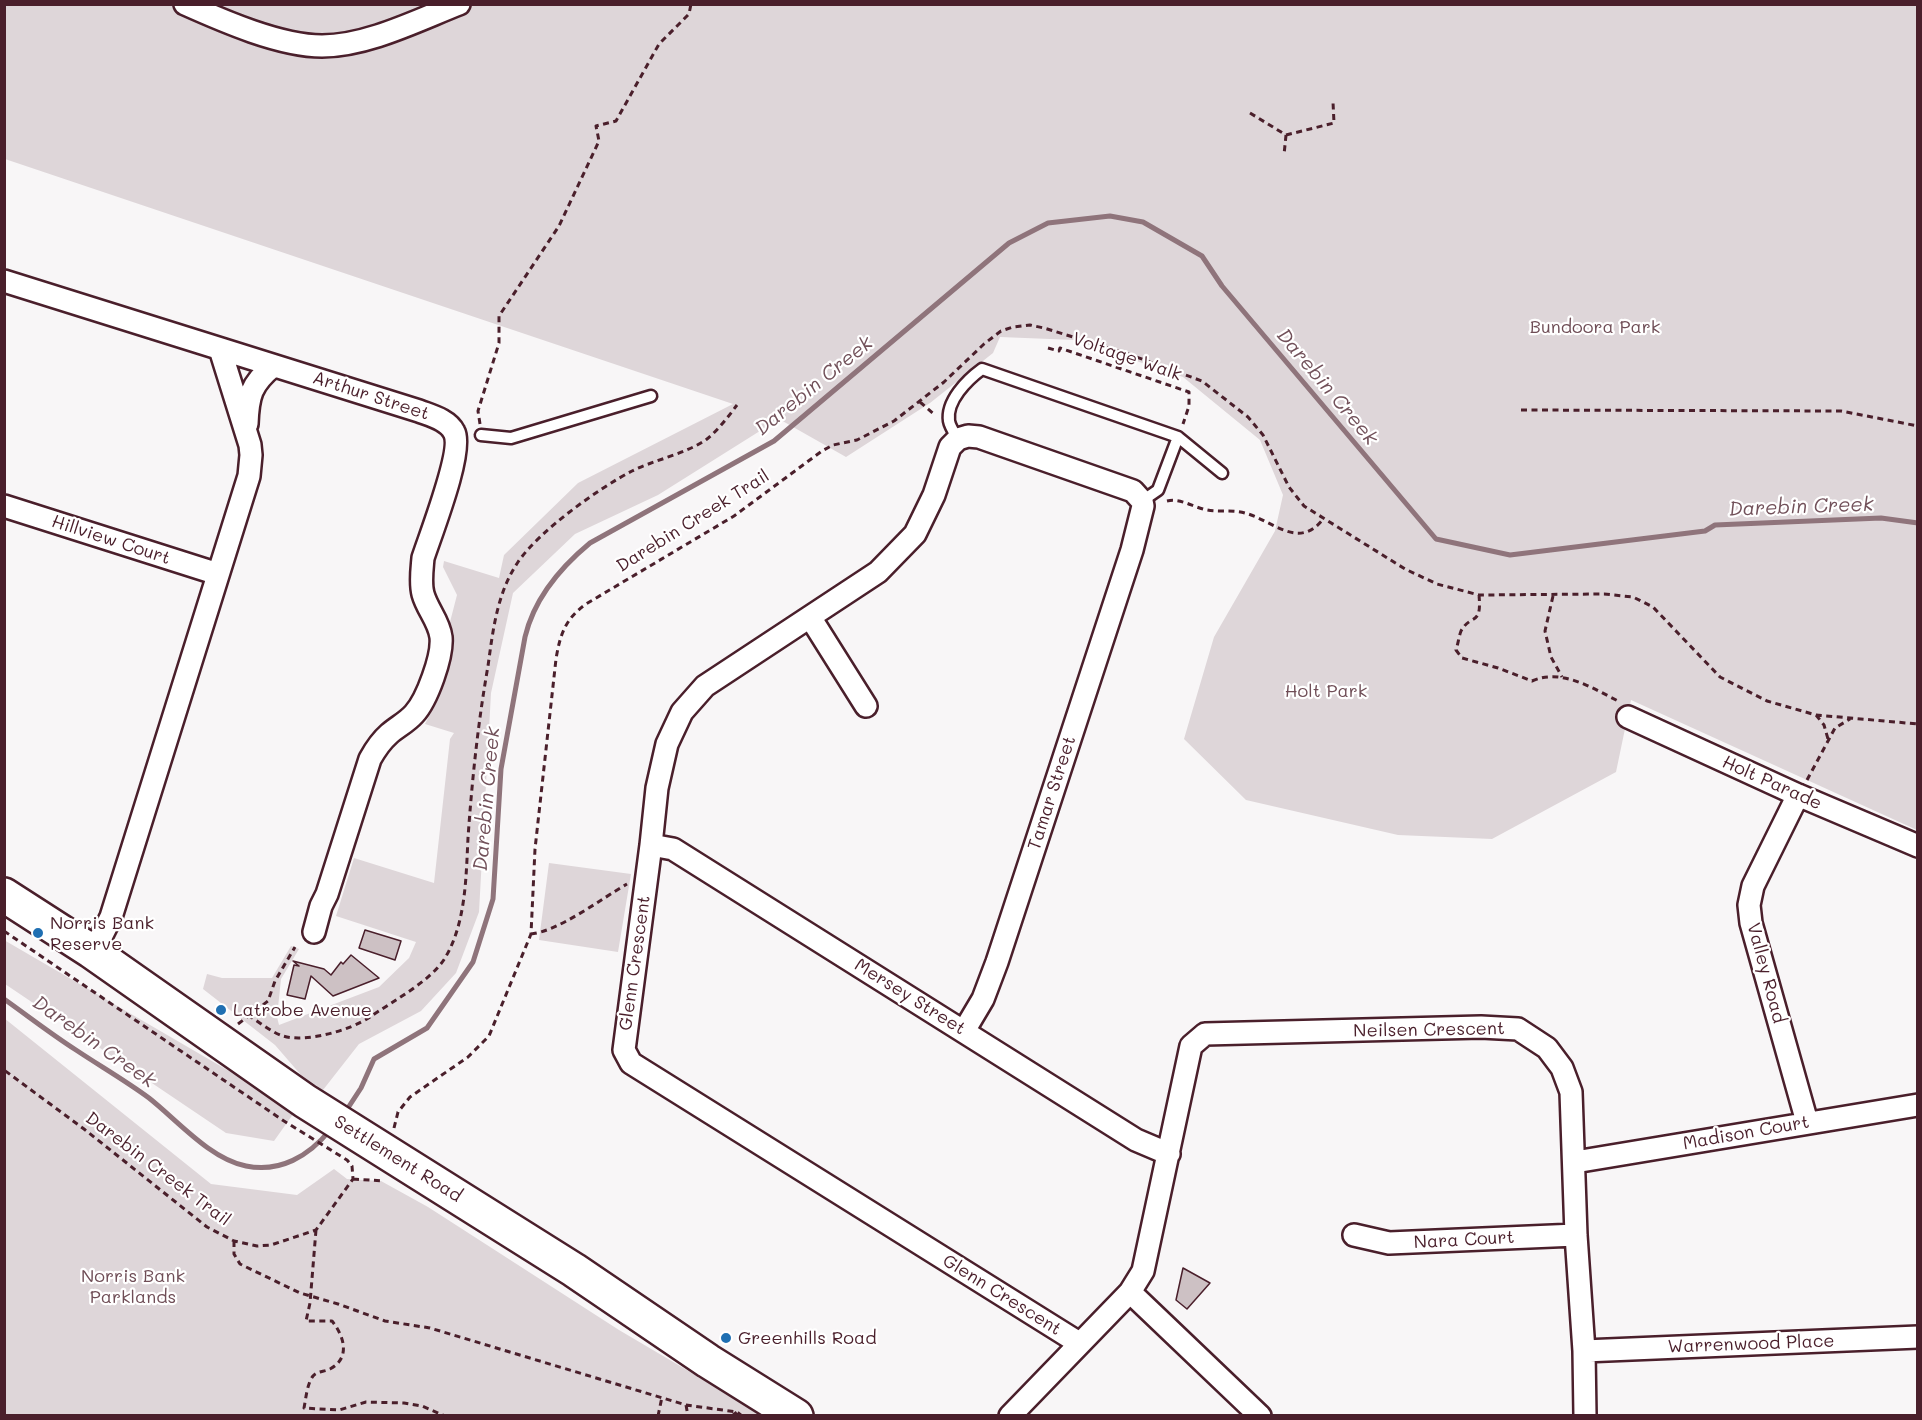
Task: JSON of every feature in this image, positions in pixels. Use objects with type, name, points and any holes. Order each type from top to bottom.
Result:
[{"type":"main road","name":"Settlement Road","points":[[4,895],[91,951],[217,1038],[294,1111],[353,1147],[574,1270],[708,1361],[795,1416]]},
{"type":"street","points":[[185,4],[256,32],[295,43],[322,46],[350,43],[388,32],[459,4]]},
{"type":"street","name":"Arthur Street","points":[[4,280],[438,418],[448,424],[455,433],[457,440],[455,458],[423,558],[421,574],[423,596],[440,630],[438,659],[419,709],[381,741],[370,759],[314,932]]},
{"type":"street","points":[[91,951],[111,917],[249,476],[251,455],[247,431],[220,349]]},
{"type":"street","points":[[247,431],[250,394],[260,377],[273,366]]},
{"type":"street","points":[[958,439],[968,436],[979,437],[1132,491],[1152,501]]},
{"type":"street","name":"Glenn Crescent","points":[[958,439],[950,447],[934,495],[915,534],[878,572],[705,686],[682,712],[667,744],[657,788],[624,1050],[631,1063],[1079,1343]]},
{"type":"street","name":"Tamar Street","points":[[964,1031],[983,999],[997,962],[1132,550],[1143,506],[1152,501]]},
{"type":"street","name":"Hillview Court","points":[[4,506],[218,574]]},
{"type":"street","points":[[810,617],[866,706]]},
{"type":"street","name":"Holt Parade","points":[[1628,711],[1798,795],[1917,846]]},
{"type":"street","name":"Valley Road","points":[[1798,795],[1753,886],[1749,905],[1751,923],[1807,1122]]},
{"type":"street","name":"Mersey Street","points":[[651,845],[673,849],[1136,1140],[1168,1154]]},
{"type":"street","name":"Neilsen Crescent","points":[[1010,1416],[1130,1292],[1143,1270],[1191,1046],[1205,1034],[1481,1027],[1518,1029],[1547,1048],[1562,1068],[1571,1092],[1576,1235],[1584,1351],[1585,1416]]},
{"type":"street","name":"Madison Court","points":[[1575,1162],[1917,1105]]},
{"type":"street","name":"Nara Court","points":[[1354,1235],[1389,1244],[1576,1235]]},
{"type":"street","points":[[1130,1292],[1260,1416]]},
{"type":"street","name":"Warrenwood Place","points":[[1584,1351],[1917,1337]]},
{"type":"lane","points":[[958,439],[949,421],[951,405],[969,378],[982,369],[1178,436],[1222,473]]},
{"type":"lane","points":[[481,435],[510,438],[651,396]]},
{"type":"lane","points":[[1152,501],[1178,436]]},
{"type":"path","points":[[481,435],[478,411],[499,343],[499,316],[559,226],[599,141],[596,126],[616,121],[659,44],[689,14],[691,4]]},
{"type":"path","points":[[1250,113],[1286,135],[1334,123],[1333,102]]},
{"type":"path","points":[[1284,155],[1286,135]]},
{"type":"path","name":"Darebin Creek Trail","points":[[394,1132],[398,1112],[410,1097],[468,1057],[489,1036],[531,934],[534,860],[556,659],[560,636],[569,618],[616,585],[734,516],[822,451],[833,445],[856,440],[894,421],[944,382],[984,344],[1013,327],[1030,325],[1044,328],[1128,354],[1202,381],[1248,417],[1263,435],[1289,487],[1304,506],[1405,569],[1437,584],[1479,595],[1604,594],[1633,597],[1653,607],[1720,676],[1767,701],[1816,715],[1850,720],[1917,724]]},
{"type":"path","name":"Voltage Walk","points":[[1048,348],[1059,351],[1060,348],[1189,392],[1189,406],[1178,436]]},
{"type":"path","points":[[920,402],[938,419]]},
{"type":"path","points":[[248,1015],[284,1036],[311,1036],[338,1032],[360,1024],[434,971],[444,959],[453,942],[459,921],[465,885],[473,775],[482,698],[496,616],[501,595],[509,577],[520,559],[567,514],[630,472],[706,440],[737,405]]},
{"type":"path","points":[[1521,410],[1841,411],[1917,426]]},
{"type":"path","points":[[1152,501],[1180,501],[1205,510],[1245,513],[1289,532],[1300,534],[1317,527],[1324,518]]},
{"type":"path","points":[[1479,595],[1480,609],[1477,618],[1462,630],[1456,650],[1462,658],[1532,681],[1544,676],[1562,677],[1585,684],[1628,711]]},
{"type":"path","points":[[1554,595],[1545,631],[1551,657],[1562,677]]},
{"type":"path","points":[[1816,715],[1824,725],[1828,739]]},
{"type":"path","points":[[1798,795],[1835,728],[1850,720]]},
{"type":"path","points":[[531,934],[556,927],[629,882],[646,879]]},
{"type":"path","points":[[4,931],[353,1147],[353,1179],[316,1230],[310,1303],[306,1321],[332,1321],[343,1338],[343,1356],[338,1363],[315,1373],[310,1379],[304,1408],[339,1410],[366,1402],[404,1403],[422,1406],[444,1415]]},
{"type":"path","points":[[217,1038],[268,1001],[275,981],[295,947]]},
{"type":"path","name":"Darebin Creek Trail","points":[[4,1070],[84,1129],[207,1227],[234,1241],[257,1246],[271,1245],[316,1230]]},
{"type":"path","points":[[234,1241],[234,1254],[240,1264],[263,1277],[309,1296],[385,1321],[430,1328],[686,1406],[737,1412],[742,1416]]},
{"type":"path","points":[[658,1416],[662,1397]]},
{"type":"path","points":[[686,1406],[688,1416]]},
{"type":"path","points":[[732,1416],[737,1412]]},
{"type":"green space","name":"Bundoora Park","points":[[5,5],[1917,5],[1917,830],[1631,700],[1616,772],[1492,839],[1398,835],[1246,800],[1184,739],[1214,637],[1275,531],[1283,495],[1260,440],[1183,377],[1075,340],[1000,337],[993,353],[930,403],[846,457],[779,419],[658,495],[575,534],[513,593],[491,693],[479,912],[456,973],[421,1011],[359,1044],[323,1090],[301,1075],[275,1045],[203,989],[207,974],[222,978],[272,978],[291,946],[299,949],[281,979],[277,1017],[279,1025],[379,987],[409,958],[416,942],[336,916],[354,858],[434,883],[450,739],[454,733],[425,724],[438,699],[454,648],[454,634],[450,622],[457,595],[443,567],[444,561],[499,578],[504,555],[578,483],[733,404],[5,159]]},
{"type":"green space","points":[[549,863],[631,874],[618,952],[539,940]]},
{"type":"green space","points":[[4,940],[296,1110],[274,1141],[226,1133],[5,984]]},
{"type":"green space","name":"Norris Bank Parklands","points":[[4,1018],[211,1184],[297,1195],[334,1169],[347,1179],[381,1181],[428,1207],[619,1330],[758,1412],[756,1416],[5,1415]]},
{"type":"building","points":[[365,930],[401,941],[395,960],[359,948]]},
{"type":"building","points":[[351,955],[379,978],[333,996],[311,976],[305,999],[287,995],[294,965],[299,966],[293,961],[324,969],[331,975],[341,962],[343,964]]},
{"type":"building","points":[[1183,1268],[1210,1283],[1187,1309],[1176,1300]]},
{"type":"waterway","name":"Darebin Creek","points":[[344,1114],[361,1088],[374,1059],[427,1028],[473,962],[493,899],[501,769],[525,637],[535,610],[559,573],[590,543],[774,441],[1009,243],[1048,223],[1110,216],[1143,222],[1202,256],[1222,286],[1436,539],[1510,555],[1705,531],[1715,525],[1881,518],[1918,523]]},
{"type":"waterway","name":"Darebin Creek","points":[[4,999],[149,1098],[194,1138],[233,1162],[259,1168],[282,1165],[313,1148],[330,1130]]},
{"type":"place","name":"Norris Bank Reserve","points":[[38,933]]},
{"type":"place","name":"Latrobe Avenue","points":[[221,1010]]},
{"type":"place","name":"Greenhills Road","points":[[726,1338]]},
{"type":"park label","name":"Holt Park","points":[[1326,691]]}]
